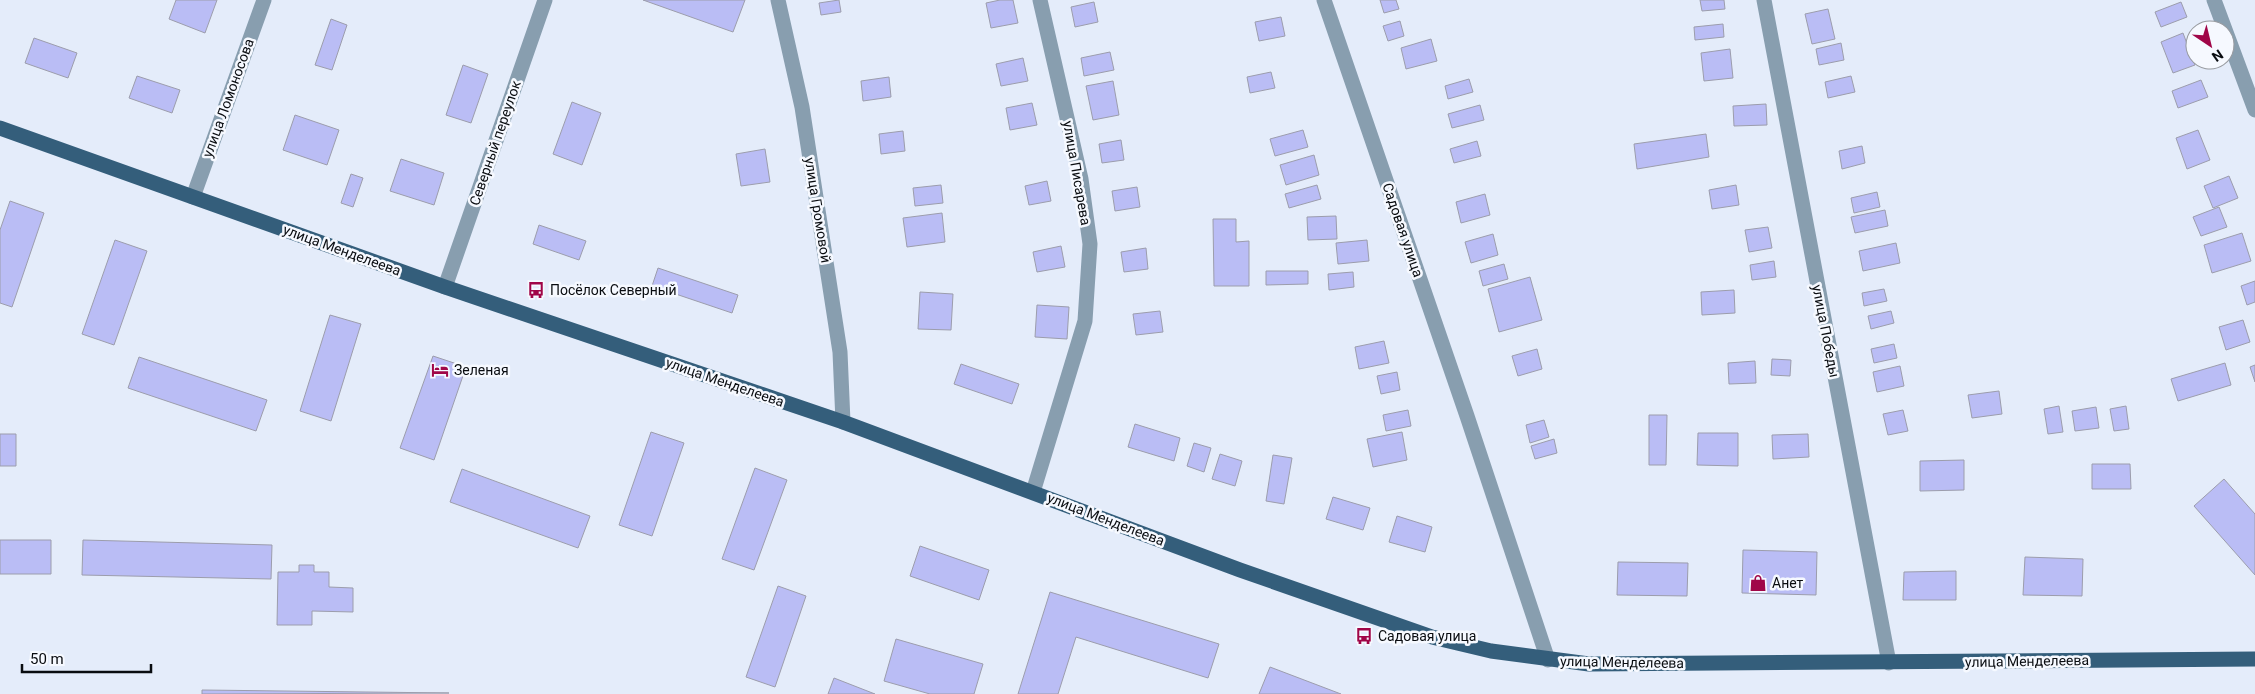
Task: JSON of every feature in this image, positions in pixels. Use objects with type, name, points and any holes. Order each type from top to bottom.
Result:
[{"type":"main road","name":"улица Менделеева","points":[[0,128],[446,287],[843,422],[1240,570],[1432,637],[1491,651],[1589,664],[2255,659]]},
{"type":"street","name":"улица Ломоносова","points":[[193,197],[264,0]]},
{"type":"street","name":"Северный переулок","points":[[446,287],[544,0]]},
{"type":"street","name":"улица Громовой","points":[[778,0],[807,137],[840,352],[843,422]]},
{"type":"street","name":"улица Писарева","points":[[1033,492],[1085,321],[1090,244],[1081,179],[1040,0]]},
{"type":"street","name":"Садовая улица","points":[[1324,0],[1468,416],[1548,660]]},
{"type":"street","name":"улица Победы","points":[[1764,0],[1889,663]]},
{"type":"street","points":[[2214,0],[2255,110]]},
{"type":"building","points":[[176,0],[217,0],[205,33],[169,19]]},
{"type":"building","points":[[643,0],[745,0],[733,32]]},
{"type":"building","points":[[839,0],[841,12],[821,15],[819,3]]},
{"type":"building","points":[[1013,0],[1018,23],[991,28],[986,3]]},
{"type":"building","points":[[1380,0],[1396,0],[1399,9],[1384,13]]},
{"type":"building","points":[[1700,0],[1724,0],[1725,9],[1702,11]]},
{"type":"building","points":[[1094,2],[1098,22],[1075,27],[1071,7]]},
{"type":"building","points":[[2181,2],[2187,17],[2161,27],[2155,12]]},
{"type":"building","points":[[1828,9],[1835,39],[1812,44],[1805,14]]},
{"type":"building","points":[[1281,17],[1285,36],[1259,41],[1255,22]]},
{"type":"building","points":[[331,19],[347,25],[332,70],[315,65]]},
{"type":"building","points":[[1400,21],[1404,36],[1388,41],[1383,26]]},
{"type":"building","points":[[1723,24],[1724,37],[1695,40],[1694,27]]},
{"type":"building","points":[[2183,33],[2185,38],[2185,69],[2173,73],[2161,42]]},
{"type":"building","points":[[34,38],[77,53],[68,78],[25,63]]},
{"type":"building","points":[[1431,39],[1437,61],[1406,69],[1401,48]]},
{"type":"building","points":[[1841,43],[1844,60],[1819,65],[1816,49]]},
{"type":"building","points":[[1730,49],[1733,78],[1704,81],[1701,53]]},
{"type":"building","points":[[1110,52],[1114,70],[1084,76],[1081,58]]},
{"type":"building","points":[[1023,58],[1028,81],[1001,86],[996,64]]},
{"type":"building","points":[[463,65],[488,74],[471,123],[446,115]]},
{"type":"building","points":[[1271,72],[1275,88],[1250,93],[1247,77]]},
{"type":"building","points":[[137,76],[180,90],[172,113],[129,98]]},
{"type":"building","points":[[1851,76],[1855,92],[1828,98],[1825,82]]},
{"type":"building","points":[[889,77],[891,97],[863,101],[861,81]]},
{"type":"building","points":[[1469,79],[1473,92],[1448,99],[1445,86]]},
{"type":"building","points":[[2201,80],[2208,97],[2178,108],[2172,91]]},
{"type":"building","points":[[1113,81],[1119,115],[1093,120],[1086,86]]},
{"type":"building","points":[[572,102],[601,113],[582,165],[553,154]]},
{"type":"building","points":[[1032,103],[1037,125],[1010,130],[1006,108]]},
{"type":"building","points":[[1766,104],[1767,125],[1734,126],[1733,106]]},
{"type":"building","points":[[1480,105],[1484,120],[1452,128],[1448,114]]},
{"type":"building","points":[[295,115],[339,130],[327,165],[283,150]]},
{"type":"building","points":[[1303,130],[1308,147],[1275,156],[1270,139]]},
{"type":"building","points":[[2198,130],[2210,160],[2187,169],[2176,138]]},
{"type":"building","points":[[903,131],[905,151],[881,154],[879,134]]},
{"type":"building","points":[[1706,134],[1709,157],[1637,169],[1634,144]]},
{"type":"building","points":[[1121,140],[1124,160],[1102,163],[1099,144]]},
{"type":"building","points":[[1477,141],[1481,156],[1454,163],[1450,149]]},
{"type":"building","points":[[1862,146],[1865,163],[1842,169],[1839,151]]},
{"type":"building","points":[[765,149],[770,182],[741,186],[736,154]]},
{"type":"building","points":[[1314,155],[1319,175],[1286,185],[1280,165]]},
{"type":"building","points":[[401,159],[444,173],[434,205],[390,191]]},
{"type":"building","points":[[351,174],[363,178],[353,207],[341,203]]},
{"type":"building","points":[[2229,176],[2238,198],[2213,208],[2204,186]]},
{"type":"building","points":[[1047,181],[1051,201],[1029,205],[1025,186]]},
{"type":"building","points":[[941,185],[943,203],[915,206],[913,188]]},
{"type":"building","points":[[1317,185],[1321,199],[1289,208],[1285,194]]},
{"type":"building","points":[[1736,185],[1739,205],[1712,209],[1709,190]]},
{"type":"building","points":[[1137,187],[1140,207],[1115,211],[1112,191]]},
{"type":"building","points":[[1877,192],[1880,207],[1854,213],[1851,198]]},
{"type":"building","points":[[1485,194],[1490,215],[1461,223],[1456,202]]},
{"type":"building","points":[[10,201],[44,213],[12,307],[0,303],[0,230]]},
{"type":"building","points":[[2219,207],[2227,227],[2201,236],[2193,217]]},
{"type":"building","points":[[1885,210],[1888,226],[1855,233],[1851,217]]},
{"type":"building","points":[[942,213],[945,242],[907,247],[903,218]]},
{"type":"building","points":[[1336,216],[1337,239],[1308,240],[1307,217]]},
{"type":"building","points":[[1213,219],[1236,219],[1236,242],[1249,241],[1249,286],[1214,286]]},
{"type":"building","points":[[539,225],[586,241],[579,260],[533,244]]},
{"type":"building","points":[[1768,227],[1772,248],[1749,252],[1745,230]]},
{"type":"building","points":[[2242,233],[2251,261],[2212,273],[2204,245]]},
{"type":"building","points":[[1493,234],[1498,255],[1471,263],[1465,242]]},
{"type":"building","points":[[115,240],[147,251],[114,345],[82,334]]},
{"type":"building","points":[[1367,240],[1369,261],[1338,264],[1336,243]]},
{"type":"building","points":[[1896,243],[1900,263],[1863,271],[1859,251]]},
{"type":"building","points":[[1061,246],[1065,267],[1037,272],[1033,252]]},
{"type":"building","points":[[1146,248],[1148,269],[1124,272],[1121,252]]},
{"type":"building","points":[[1774,261],[1776,277],[1752,280],[1750,265]]},
{"type":"building","points":[[1504,264],[1508,279],[1483,286],[1479,271]]},
{"type":"building","points":[[658,268],[738,295],[732,313],[652,286]]},
{"type":"building","points":[[1266,271],[1308,271],[1308,284],[1266,285]]},
{"type":"building","points":[[1353,272],[1354,287],[1329,290],[1328,274]]},
{"type":"building","points":[[1530,277],[1542,320],[1499,332],[1488,289]]},
{"type":"building","points":[[2255,281],[2255,302],[2247,305],[2241,286]]},
{"type":"building","points":[[1884,289],[1887,301],[1864,306],[1862,293]]},
{"type":"building","points":[[1734,290],[1735,313],[1702,315],[1701,292]]},
{"type":"building","points":[[920,292],[953,294],[951,330],[918,329]]},
{"type":"building","points":[[1037,305],[1069,307],[1067,339],[1035,337]]},
{"type":"building","points":[[1160,311],[1163,332],[1136,335],[1133,314]]},
{"type":"building","points":[[1891,311],[1894,323],[1871,329],[1868,316]]},
{"type":"building","points":[[330,315],[361,324],[331,421],[300,411]]},
{"type":"building","points":[[2243,320],[2250,342],[2226,350],[2219,327]]},
{"type":"building","points":[[1384,341],[1389,363],[1359,369],[1355,347]]},
{"type":"building","points":[[1894,344],[1897,358],[1874,363],[1871,349]]},
{"type":"building","points":[[1537,349],[1542,369],[1518,376],[1512,356]]},
{"type":"building","points":[[433,356],[466,367],[434,460],[400,448]]},
{"type":"building","points":[[139,357],[267,400],[256,431],[128,388]]},
{"type":"building","points":[[1772,359],[1791,360],[1790,376],[1771,375]]},
{"type":"building","points":[[1755,361],[1756,383],[1729,384],[1728,363]]},
{"type":"building","points":[[2225,363],[2231,385],[2178,401],[2171,379]]},
{"type":"building","points":[[961,364],[1019,384],[1012,404],[954,384]]},
{"type":"building","points":[[2255,365],[2255,382],[2250,367]]},
{"type":"building","points":[[1900,366],[1904,386],[1877,392],[1873,372]]},
{"type":"building","points":[[1397,372],[1400,390],[1381,394],[1377,376]]},
{"type":"building","points":[[1999,391],[2002,414],[1972,418],[1968,395]]},
{"type":"building","points":[[2059,406],[2063,432],[2048,434],[2044,409]]},
{"type":"building","points":[[2126,406],[2129,429],[2114,431],[2110,409]]},
{"type":"building","points":[[2096,407],[2099,428],[2075,431],[2072,411]]},
{"type":"building","points":[[1408,410],[1411,426],[1386,431],[1383,415]]},
{"type":"building","points":[[1903,410],[1908,431],[1888,435],[1883,414]]},
{"type":"building","points":[[1649,415],[1667,415],[1666,465],[1649,465]]},
{"type":"building","points":[[1544,420],[1549,437],[1530,443],[1526,425]]},
{"type":"building","points":[[1135,424],[1180,438],[1174,461],[1128,447]]},
{"type":"building","points":[[651,432],[684,443],[652,536],[619,525]]},
{"type":"building","points":[[1402,432],[1407,460],[1373,467],[1367,439]]},
{"type":"building","points":[[1698,433],[1738,433],[1738,466],[1697,465]]},
{"type":"building","points":[[0,434],[16,434],[16,466],[0,466]]},
{"type":"building","points":[[1808,434],[1809,457],[1773,459],[1772,435]]},
{"type":"building","points":[[1554,439],[1557,453],[1535,459],[1531,446]]},
{"type":"building","points":[[1194,443],[1211,448],[1204,472],[1187,466]]},
{"type":"building","points":[[1220,454],[1242,461],[1235,486],[1212,479]]},
{"type":"building","points":[[1273,455],[1292,458],[1284,504],[1266,501]]},
{"type":"building","points":[[1964,460],[1964,490],[1920,491],[1920,461]]},
{"type":"building","points":[[2092,464],[2130,464],[2131,489],[2092,489]]},
{"type":"building","points":[[755,468],[787,480],[754,570],[722,559]]},
{"type":"building","points":[[462,469],[590,516],[578,548],[450,502]]},
{"type":"building","points":[[2224,479],[2255,514],[2255,575],[2194,506]]},
{"type":"building","points":[[1333,497],[1370,508],[1363,530],[1326,519]]},
{"type":"building","points":[[1397,516],[1432,527],[1425,552],[1389,542]]},
{"type":"building","points":[[0,540],[51,540],[51,574],[0,574]]},
{"type":"building","points":[[83,540],[272,545],[271,579],[82,575]]},
{"type":"building","points":[[920,546],[989,570],[979,600],[910,576]]},
{"type":"building","points":[[1743,550],[1817,552],[1816,595],[1742,593]]},
{"type":"building","points":[[2025,557],[2083,559],[2082,596],[2023,595]]},
{"type":"building","points":[[1618,562],[1688,563],[1687,596],[1617,595]]},
{"type":"building","points":[[299,565],[314,565],[314,572],[329,572],[329,587],[353,588],[353,612],[312,611],[312,625],[277,625],[278,572],[299,572]]},
{"type":"building","points":[[1956,571],[1956,600],[1903,600],[1904,572]]},
{"type":"building","points":[[778,586],[806,596],[775,687],[746,677]]},
{"type":"building","points":[[1050,592],[1219,644],[1208,678],[1076,637],[1058,694],[1018,694]]},
{"type":"building","points":[[896,639],[983,664],[974,694],[930,694],[884,681]]},
{"type":"building","points":[[1270,667],[1341,694],[1259,694]]},
{"type":"building","points":[[834,678],[875,694],[828,694]]},
{"type":"building","points":[[202,690],[449,693],[202,694]]},
{"type":"place","name":"Посёлок Северный","points":[[536,290]]},
{"type":"place","name":"Зеленая","points":[[440,370]]},
{"type":"place","name":"Анет","points":[[1758,583]]},
{"type":"place","name":"Садовая улица","points":[[1364,636]]}]
